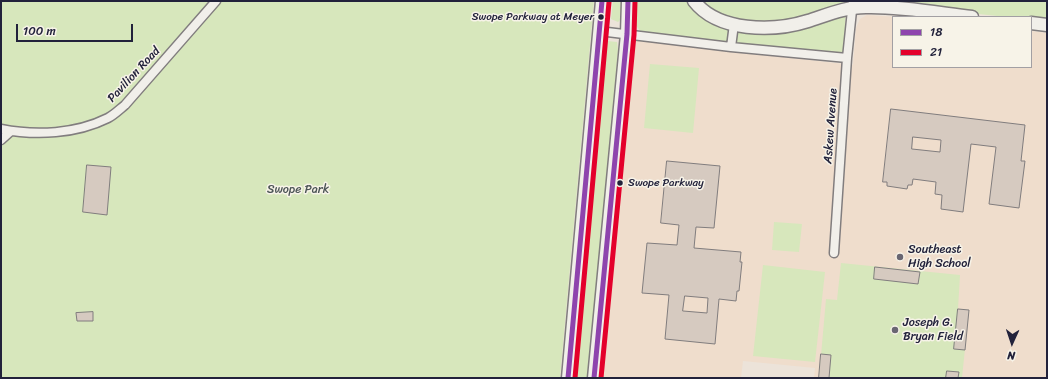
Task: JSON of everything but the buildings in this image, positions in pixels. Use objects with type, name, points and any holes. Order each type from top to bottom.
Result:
[{"type":"main road","points":[[568,378],[602,1]]},
{"type":"main road","points":[[594,378],[627,34],[628,1]]},
{"type":"main road","points":[[694,1],[707,13],[734,24],[751,27],[788,25],[807,21],[853,5],[963,16]]},
{"type":"main road","points":[[1032,23],[1047,25]]},
{"type":"street","name":"Pavilion Road","points":[[1,129],[40,133],[67,131],[88,126],[109,118],[125,105],[216,1]]},
{"type":"street","name":"Askew Avenue","points":[[834,253],[847,58],[853,5]]},
{"type":"street","points":[[731,47],[734,24]]},
{"type":"street","points":[[599,31],[731,47],[847,58]]},
{"type":"street","points":[[1,140],[11,131]]},
{"type":"shaded area","name":"Southeast High School","points":[[867,15],[892,17],[892,68],[1032,68],[1032,31],[1047,33],[1047,378],[814,378],[815,368],[743,361],[741,378],[600,378],[632,40],[853,65],[856,28],[860,19]]},
{"type":"green space","name":"Swope Park","points":[[1,1],[594,1],[560,378],[1,378]]},
{"type":"green space","points":[[613,1],[623,1],[621,19],[618,22],[611,19]]},
{"type":"green space","points":[[636,1],[1047,1],[1047,21],[1032,20],[1032,16],[998,16],[846,6],[844,55],[839,57],[641,32],[634,23]]},
{"type":"green space","points":[[607,41],[617,42],[618,50],[588,378],[573,378],[604,45]]},
{"type":"green space","points":[[650,64],[699,68],[693,133],[644,128]]},
{"type":"green space","points":[[774,222],[802,224],[799,252],[772,250]]},
{"type":"green space","name":"Joseph G. Bryan Field","points":[[841,263],[960,275],[958,309],[969,310],[962,378],[819,378],[826,299],[837,300]]},
{"type":"green space","points":[[763,265],[825,272],[815,362],[753,356]]},
{"type":"transit line","name":"18","points":[[568,378],[602,1]]},
{"type":"transit line","name":"18","points":[[594,378],[627,34],[628,1]]},
{"type":"transit line","name":"21","points":[[601,378],[634,35],[635,1]]},
{"type":"transit line","name":"21","points":[[575,378],[609,2]]},
{"type":"place","name":"Swope Parkway at Meyer","points":[[601,17]]},
{"type":"place","name":"Swope Parkway","points":[[620,183]]},
{"type":"place","name":"Southeast High School","points":[[900,257]]},
{"type":"place","name":"Joseph G. Bryan Field","points":[[895,330]]}]
